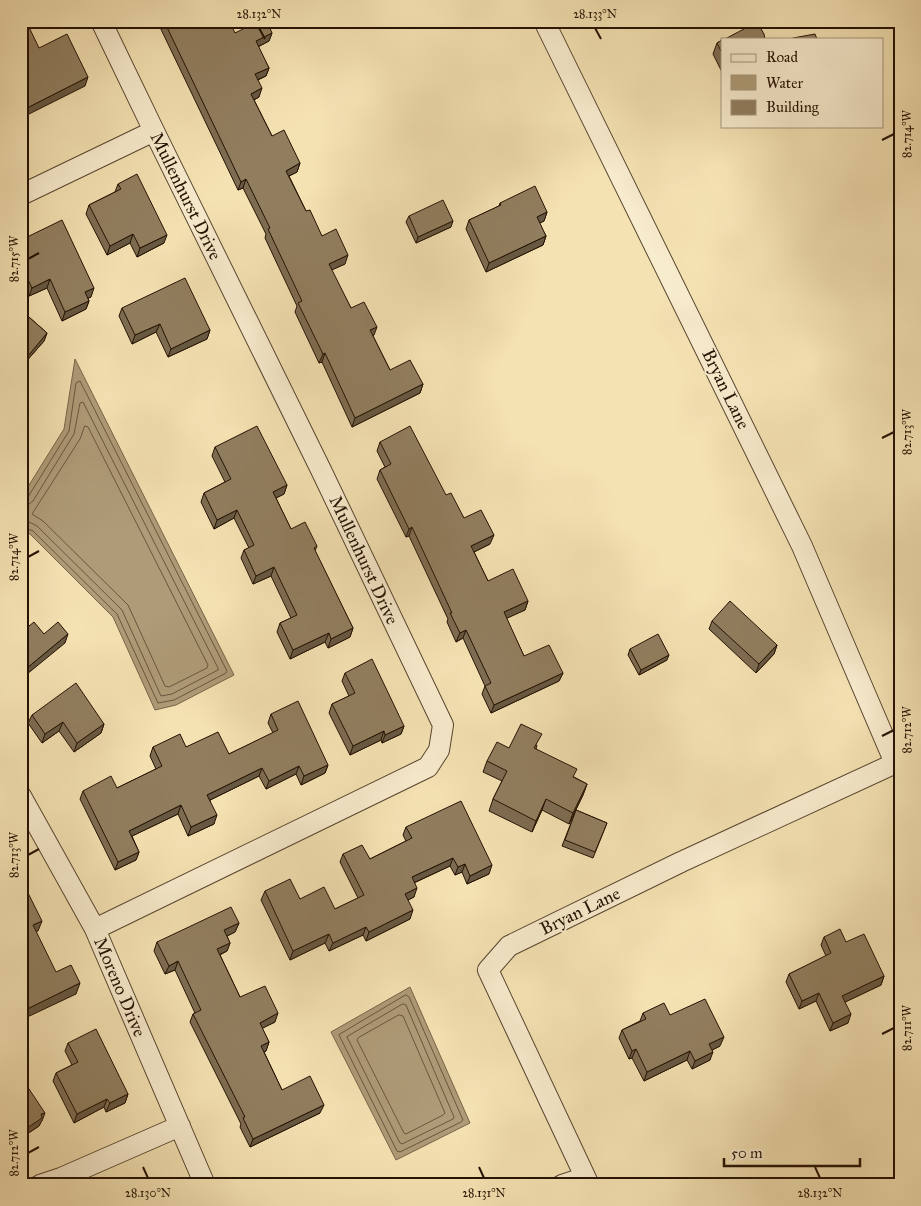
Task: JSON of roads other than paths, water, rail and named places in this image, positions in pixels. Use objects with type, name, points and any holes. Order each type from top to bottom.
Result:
[{"type":"street","name":"Mullenhurst Drive","points":[[95,929],[428,767],[439,750],[443,725],[317,461],[101,21]]},
{"type":"street","name":"Bryan Lane","points":[[544,21],[802,546],[897,762],[682,862],[509,946],[488,970],[586,1179]]},
{"type":"street","points":[[21,195],[154,131]]},
{"type":"street","name":"Moreno Drive","points":[[21,796],[95,929],[205,1185]]},
{"type":"street","points":[[40,1185],[61,1178],[180,1126]]},
{"type":"street","points":[[562,1185],[586,1179]]},
{"type":"water","points":[[75,359],[234,675],[176,705],[155,710],[113,617],[30,534],[21,530],[21,498],[64,429]]},
{"type":"water","points":[[410,987],[470,1123],[396,1160],[331,1032]]}]
